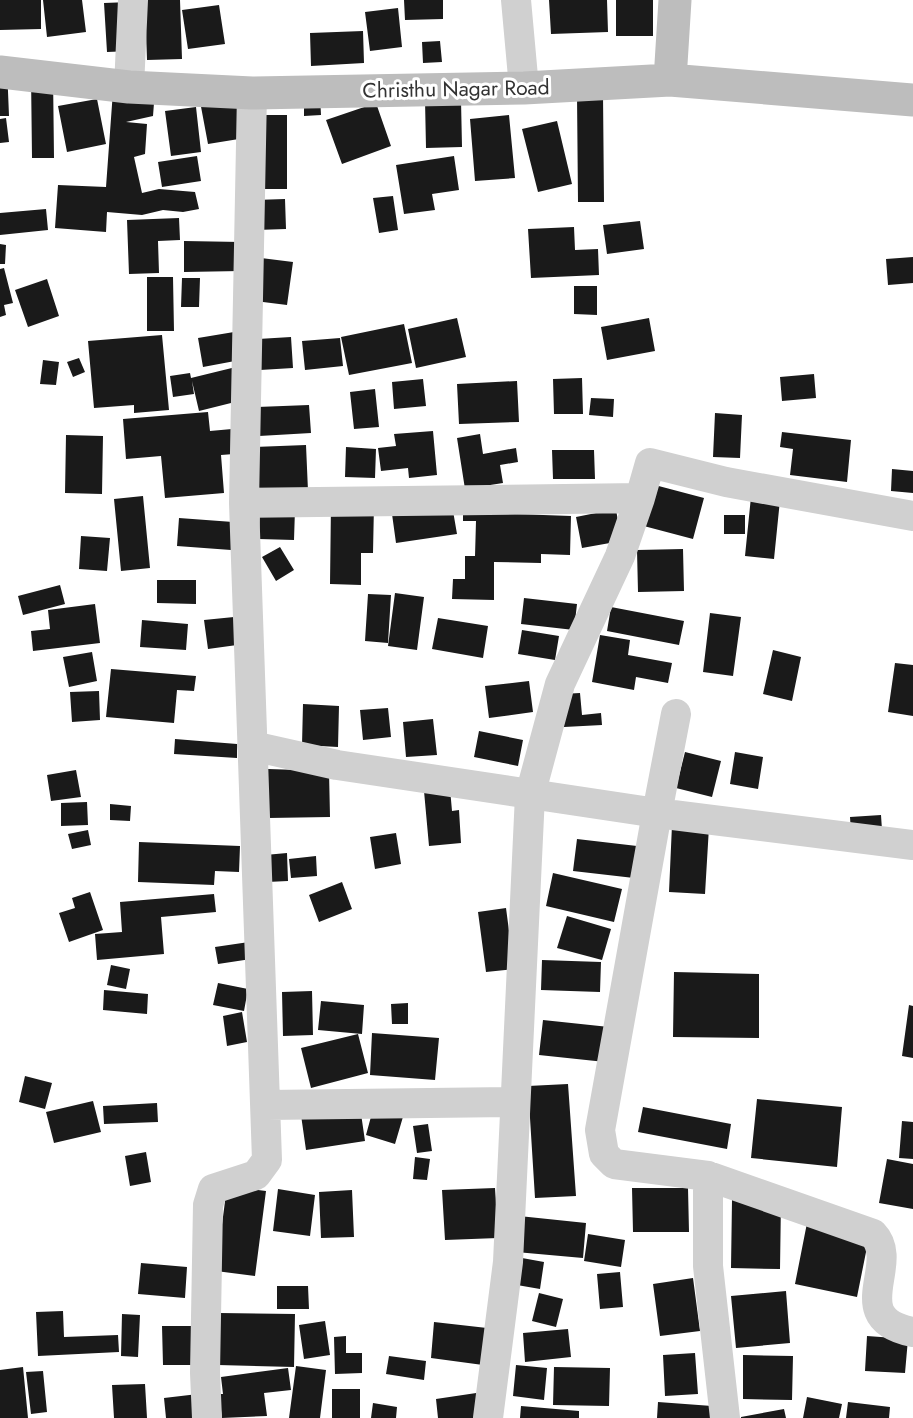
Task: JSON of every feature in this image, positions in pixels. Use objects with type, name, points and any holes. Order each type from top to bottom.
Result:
[{"type":"street","points":[[129,87],[133,0]]},
{"type":"street","points":[[516,0],[524,88]]},
{"type":"street","points":[[670,80],[675,0]]},
{"type":"street","name":"Christhu Nagar Road","points":[[0,72],[129,87],[252,93],[524,88],[670,80],[913,100]]},
{"type":"street","points":[[207,1418],[205,1373],[208,1204],[213,1189],[256,1175],[267,1160],[267,1105],[244,503],[252,93]]},
{"type":"street","points":[[488,1418],[508,1263],[530,795],[560,684],[620,556],[650,463],[726,482],[913,516]]},
{"type":"street","points":[[244,503],[640,498]]},
{"type":"street","points":[[676,714],[600,1130],[604,1154],[614,1164],[708,1176],[873,1234],[881,1242],[883,1257],[875,1294],[878,1308],[897,1329],[913,1332]]},
{"type":"street","points":[[252,746],[337,765],[530,795],[913,845]]},
{"type":"street","points":[[267,1105],[515,1102]]},
{"type":"street","points":[[708,1176],[708,1266],[725,1418]]},
{"type":"building","points":[[0,0],[41,0],[41,29],[0,30]]},
{"type":"building","points":[[43,0],[82,0],[86,32],[47,37]]},
{"type":"building","points":[[145,0],[180,0],[182,59],[147,60]]},
{"type":"building","points":[[404,0],[443,0],[443,19],[405,20]]},
{"type":"building","points":[[549,0],[607,0],[608,32],[551,34]]},
{"type":"building","points":[[616,0],[653,0],[653,36],[616,36]]},
{"type":"building","points":[[130,2],[132,51],[107,52],[104,3]]},
{"type":"building","points":[[219,5],[225,44],[188,49],[182,10]]},
{"type":"building","points":[[398,8],[402,47],[370,51],[365,12]]},
{"type":"building","points":[[363,31],[364,63],[311,66],[310,33]]},
{"type":"building","points":[[440,41],[442,62],[423,63],[422,42]]},
{"type":"building","points":[[7,67],[9,116],[0,116],[0,68]]},
{"type":"building","points":[[31,74],[53,74],[54,158],[32,158]]},
{"type":"building","points":[[237,89],[245,138],[208,144],[199,96]]},
{"type":"building","points":[[155,90],[153,116],[126,122],[147,124],[145,154],[134,157],[142,193],[159,189],[195,192],[199,209],[183,212],[163,210],[142,215],[107,212],[106,232],[55,228],[58,185],[106,187],[113,91]]},
{"type":"building","points":[[603,94],[604,202],[578,202],[577,95]]},
{"type":"building","points":[[320,95],[321,115],[304,116],[304,96]]},
{"type":"building","points":[[97,99],[106,144],[67,152],[58,106]]},
{"type":"building","points":[[425,100],[461,100],[462,147],[426,148]]},
{"type":"building","points":[[376,103],[391,146],[342,164],[326,120]]},
{"type":"building","points":[[196,107],[201,152],[171,156],[165,111]]},
{"type":"building","points":[[260,115],[287,115],[287,189],[259,189]]},
{"type":"building","points":[[509,115],[515,178],[475,181],[470,119]]},
{"type":"building","points":[[6,118],[9,142],[0,143],[0,119]]},
{"type":"building","points":[[557,121],[572,184],[538,192],[522,129]]},
{"type":"building","points":[[197,156],[201,181],[162,187],[158,162]]},
{"type":"building","points":[[454,156],[459,190],[432,194],[435,210],[404,214],[396,165]]},
{"type":"building","points":[[393,196],[398,230],[379,233],[373,198]]},
{"type":"building","points":[[285,199],[286,229],[256,230],[255,200]]},
{"type":"building","points":[[46,209],[48,230],[0,235],[0,213]]},
{"type":"building","points":[[179,218],[180,240],[158,241],[159,273],[129,274],[127,220]]},
{"type":"building","points":[[640,221],[644,249],[607,254],[603,225]]},
{"type":"building","points":[[574,227],[575,250],[598,249],[599,275],[531,278],[528,229]]},
{"type":"building","points":[[184,241],[241,242],[241,271],[184,272]]},
{"type":"building","points":[[0,244],[6,245],[5,264],[0,264]]},
{"type":"building","points":[[913,257],[913,283],[888,285],[886,259]]},
{"type":"building","points":[[261,258],[293,262],[287,305],[255,301]]},
{"type":"building","points":[[4,268],[13,303],[4,305],[6,315],[0,317],[0,269]]},
{"type":"building","points":[[147,277],[173,277],[174,331],[147,331]]},
{"type":"building","points":[[182,278],[200,278],[199,307],[181,307]]},
{"type":"building","points":[[47,279],[59,316],[28,327],[15,290]]},
{"type":"building","points":[[574,286],[597,286],[597,315],[574,314]]},
{"type":"building","points":[[457,318],[466,357],[416,368],[408,329]]},
{"type":"building","points":[[649,318],[655,351],[607,360],[601,327]]},
{"type":"building","points":[[404,324],[412,363],[349,375],[341,337]]},
{"type":"building","points":[[246,330],[251,358],[203,367],[198,338]]},
{"type":"building","points":[[162,335],[169,410],[134,413],[134,405],[94,408],[88,341]]},
{"type":"building","points":[[291,337],[293,368],[260,370],[258,339]]},
{"type":"building","points":[[340,338],[343,366],[305,370],[302,341]]},
{"type":"building","points":[[79,358],[85,372],[73,377],[67,362]]},
{"type":"building","points":[[43,360],[59,362],[56,385],[40,384]]},
{"type":"building","points":[[240,366],[247,399],[199,411],[192,381],[194,394],[173,397],[170,376],[190,373],[191,378]]},
{"type":"building","points":[[814,374],[816,398],[782,401],[780,377]]},
{"type":"building","points":[[582,378],[583,414],[554,414],[553,379]]},
{"type":"building","points":[[423,379],[426,406],[394,409],[392,382]]},
{"type":"building","points":[[517,381],[519,422],[459,424],[457,384]]},
{"type":"building","points":[[375,389],[379,427],[354,429],[350,392]]},
{"type":"building","points":[[591,398],[614,399],[613,417],[589,415]]},
{"type":"building","points":[[309,405],[311,433],[259,436],[257,407]]},
{"type":"building","points":[[208,412],[210,431],[232,429],[234,454],[221,455],[224,493],[165,498],[161,456],[126,459],[123,419]]},
{"type":"building","points":[[715,413],[742,415],[740,458],[713,457]]},
{"type":"building","points":[[433,431],[437,475],[409,478],[408,468],[381,471],[378,448],[396,446],[394,434]]},
{"type":"building","points":[[782,432],[851,440],[847,482],[790,475],[793,449],[780,447]]},
{"type":"building","points":[[480,434],[483,454],[516,448],[518,462],[500,465],[503,483],[465,489],[457,438]]},
{"type":"building","points":[[66,435],[103,436],[102,494],[65,493]]},
{"type":"building","points":[[306,445],[308,491],[255,492],[253,447]]},
{"type":"building","points":[[346,447],[376,449],[375,478],[345,477]]},
{"type":"building","points":[[552,450],[594,450],[595,479],[553,479]]},
{"type":"building","points":[[892,469],[913,471],[913,493],[891,491]]},
{"type":"building","points":[[651,484],[704,498],[693,539],[640,525]]},
{"type":"building","points":[[752,487],[781,490],[774,559],[745,556]]},
{"type":"building","points":[[143,496],[150,568],[121,571],[114,499]]},
{"type":"building","points":[[331,503],[374,504],[373,553],[361,553],[361,585],[330,584]]},
{"type":"building","points":[[452,505],[457,534],[396,543],[392,514]]},
{"type":"building","points":[[260,507],[295,509],[294,540],[259,539]]},
{"type":"building","points":[[616,509],[621,541],[582,548],[576,517]]},
{"type":"building","points":[[463,512],[571,516],[570,555],[541,554],[541,563],[494,562],[494,600],[452,599],[453,579],[465,579],[465,556],[475,556],[476,521],[463,521]]},
{"type":"building","points":[[724,515],[745,515],[745,534],[724,534]]},
{"type":"building","points":[[179,518],[233,522],[231,550],[177,546]]},
{"type":"building","points":[[81,536],[110,538],[107,571],[79,569]]},
{"type":"building","points":[[280,547],[294,570],[276,581],[262,557]]},
{"type":"building","points":[[683,549],[684,591],[638,592],[637,550]]},
{"type":"building","points":[[157,580],[196,580],[196,604],[157,603]]},
{"type":"building","points":[[60,585],[65,604],[23,615],[18,596]]},
{"type":"building","points":[[395,593],[424,597],[417,650],[388,646]]},
{"type":"building","points":[[368,594],[391,595],[388,643],[365,641]]},
{"type":"building","points":[[524,598],[577,604],[574,630],[521,624]]},
{"type":"building","points":[[95,604],[100,643],[33,651],[31,631],[50,629],[48,610]]},
{"type":"building","points":[[611,607],[684,621],[679,645],[607,631]]},
{"type":"building","points":[[710,613],[741,617],[733,676],[703,672]]},
{"type":"building","points":[[234,617],[237,645],[208,649],[204,620]]},
{"type":"building","points":[[438,618],[488,626],[483,658],[432,649]]},
{"type":"building","points":[[142,620],[188,624],[186,650],[140,647]]},
{"type":"building","points":[[522,630],[559,636],[555,660],[518,654]]},
{"type":"building","points":[[600,635],[630,640],[628,655],[672,663],[668,683],[636,677],[634,690],[592,682]]},
{"type":"building","points":[[773,650],[801,657],[792,701],[763,694]]},
{"type":"building","points":[[92,652],[97,681],[69,687],[63,657]]},
{"type":"building","points":[[895,663],[913,665],[913,716],[888,712]]},
{"type":"building","points":[[111,669],[196,676],[194,691],[177,690],[174,723],[106,717]]},
{"type":"building","points":[[529,681],[533,712],[489,718],[485,686]]},
{"type":"building","points":[[99,691],[100,720],[72,722],[70,692]]},
{"type":"building","points":[[580,693],[582,715],[601,713],[602,725],[564,727],[562,694]]},
{"type":"building","points":[[303,704],[339,706],[338,747],[302,745]]},
{"type":"building","points":[[388,708],[391,737],[363,740],[360,710]]},
{"type":"building","points":[[433,719],[437,755],[406,757],[403,722]]},
{"type":"building","points":[[479,731],[523,740],[518,766],[474,757]]},
{"type":"building","points":[[175,739],[237,744],[237,758],[174,754]]},
{"type":"building","points":[[685,752],[721,761],[712,797],[676,788]]},
{"type":"building","points":[[735,752],[763,757],[758,789],[730,784]]},
{"type":"building","points":[[268,769],[329,771],[330,817],[268,818]]},
{"type":"building","points":[[76,770],[81,797],[51,801],[47,775]]},
{"type":"building","points":[[449,777],[452,811],[459,810],[461,843],[429,846],[423,780]]},
{"type":"building","points":[[87,802],[88,825],[61,826],[61,803]]},
{"type":"building","points":[[110,804],[131,806],[130,821],[110,820]]},
{"type":"building","points":[[881,815],[882,830],[851,832],[850,817]]},
{"type":"building","points":[[672,825],[709,827],[705,894],[669,892]]},
{"type":"building","points":[[88,830],[91,845],[72,849],[68,834]]},
{"type":"building","points":[[396,833],[401,864],[375,869],[370,837]]},
{"type":"building","points":[[577,839],[637,846],[634,878],[573,871]]},
{"type":"building","points":[[139,842],[240,846],[239,872],[215,871],[214,885],[138,882]]},
{"type":"building","points":[[287,853],[288,881],[267,882],[265,855]]},
{"type":"building","points":[[316,856],[317,876],[291,878],[289,859]]},
{"type":"building","points":[[553,873],[622,889],[614,922],[546,906]]},
{"type":"building","points":[[342,882],[352,909],[319,922],[309,895]]},
{"type":"building","points":[[90,892],[103,930],[69,942],[59,913],[75,908],[72,898]]},
{"type":"building","points":[[214,894],[216,912],[161,917],[164,954],[97,960],[95,934],[122,932],[120,902]]},
{"type":"building","points":[[506,908],[514,969],[486,972],[478,912]]},
{"type":"building","points":[[567,916],[611,929],[602,960],[557,948]]},
{"type":"building","points":[[249,942],[251,959],[218,964],[215,947]]},
{"type":"building","points":[[542,960],[601,962],[600,992],[541,990]]},
{"type":"building","points":[[111,965],[130,969],[126,989],[107,985]]},
{"type":"building","points":[[674,972],[759,974],[759,1038],[673,1037]]},
{"type":"building","points":[[218,983],[248,989],[244,1011],[213,1005]]},
{"type":"building","points":[[104,990],[148,994],[147,1014],[103,1010]]},
{"type":"building","points":[[312,991],[313,1035],[283,1036],[282,992]]},
{"type":"building","points":[[321,1001],[364,1005],[362,1034],[318,1030]]},
{"type":"building","points":[[408,1003],[408,1024],[392,1024],[391,1004]]},
{"type":"building","points":[[909,1005],[913,1006],[913,1058],[902,1056]]},
{"type":"building","points":[[242,1012],[247,1042],[227,1046],[223,1016]]},
{"type":"building","points":[[543,1020],[609,1027],[605,1062],[539,1055]]},
{"type":"building","points":[[372,1033],[439,1038],[435,1080],[370,1075]]},
{"type":"building","points":[[358,1034],[368,1073],[311,1088],[301,1048]]},
{"type":"building","points":[[25,1076],[52,1083],[45,1109],[19,1102]]},
{"type":"building","points":[[568,1084],[576,1196],[535,1198],[528,1086]]},
{"type":"building","points":[[757,1099],[842,1107],[837,1167],[751,1158]]},
{"type":"building","points":[[359,1100],[365,1141],[306,1150],[300,1108]]},
{"type":"building","points":[[93,1101],[101,1132],[54,1143],[46,1112]]},
{"type":"building","points":[[375,1102],[405,1110],[395,1144],[366,1135]]},
{"type":"building","points":[[157,1103],[158,1122],[104,1124],[103,1106]]},
{"type":"building","points":[[643,1107],[731,1124],[727,1149],[638,1132]]},
{"type":"building","points":[[902,1121],[913,1122],[913,1159],[899,1158]]},
{"type":"building","points":[[428,1124],[432,1151],[417,1153],[413,1126]]},
{"type":"building","points":[[146,1152],[151,1182],[130,1186],[125,1156]]},
{"type":"building","points":[[415,1157],[430,1159],[427,1180],[413,1179]]},
{"type":"building","points":[[887,1159],[913,1164],[913,1209],[879,1203]]},
{"type":"building","points":[[227,1186],[266,1191],[255,1276],[216,1271]]},
{"type":"building","points":[[495,1188],[498,1238],[445,1240],[442,1190]]},
{"type":"building","points":[[632,1188],[688,1188],[689,1232],[633,1232]]},
{"type":"building","points":[[278,1189],[315,1195],[310,1236],[273,1231]]},
{"type":"building","points":[[352,1190],[354,1237],[321,1238],[319,1192]]},
{"type":"building","points":[[732,1200],[781,1200],[780,1269],[731,1268]]},
{"type":"building","points":[[519,1216],[586,1223],[583,1258],[516,1252]]},
{"type":"building","points":[[807,1223],[869,1237],[857,1297],[795,1284]]},
{"type":"building","points":[[588,1234],[625,1240],[621,1267],[584,1261]]},
{"type":"building","points":[[522,1258],[544,1262],[540,1289],[517,1285]]},
{"type":"building","points":[[141,1263],[187,1267],[185,1298],[138,1294]]},
{"type":"building","points":[[620,1272],[623,1307],[600,1309],[597,1274]]},
{"type":"building","points":[[693,1278],[700,1331],[660,1336],[653,1284]]},
{"type":"building","points":[[277,1286],[308,1286],[309,1309],[277,1309]]},
{"type":"building","points":[[786,1291],[790,1343],[736,1348],[731,1296]]},
{"type":"building","points":[[539,1293],[563,1299],[556,1327],[532,1321]]},
{"type":"building","points":[[63,1311],[64,1337],[118,1335],[119,1352],[38,1356],[36,1312]]},
{"type":"building","points":[[219,1313],[295,1314],[294,1367],[218,1365]]},
{"type":"building","points":[[122,1314],[140,1315],[138,1357],[121,1356]]},
{"type":"building","points":[[325,1321],[330,1355],[304,1359],[299,1325]]},
{"type":"building","points":[[434,1322],[487,1328],[483,1365],[431,1358]]},
{"type":"building","points":[[162,1326],[194,1326],[194,1365],[163,1365]]},
{"type":"building","points":[[568,1329],[571,1357],[525,1362],[523,1333]]},
{"type":"building","points":[[346,1336],[346,1353],[362,1353],[362,1373],[335,1374],[334,1337]]},
{"type":"building","points":[[867,1336],[908,1339],[905,1373],[865,1371]]},
{"type":"building","points":[[695,1353],[698,1394],[665,1396],[663,1355]]},
{"type":"building","points":[[743,1355],[793,1356],[792,1400],[743,1399]]},
{"type":"building","points":[[389,1356],[426,1361],[424,1380],[386,1374]]},
{"type":"building","points":[[516,1365],[547,1368],[544,1400],[513,1396]]},
{"type":"building","points":[[296,1366],[326,1370],[320,1418],[289,1418]]},
{"type":"building","points":[[23,1367],[28,1418],[0,1418],[0,1370]]},
{"type":"building","points":[[554,1367],[610,1368],[609,1406],[553,1405]]},
{"type":"building","points":[[288,1368],[291,1390],[264,1393],[267,1416],[222,1418],[219,1394],[223,1394],[221,1377]]},
{"type":"building","points":[[43,1371],[47,1412],[31,1414],[26,1372]]},
{"type":"building","points":[[145,1384],[147,1418],[114,1418],[112,1385]]},
{"type":"building","points":[[332,1389],[360,1389],[360,1418],[332,1418]]},
{"type":"building","points":[[483,1392],[487,1418],[438,1418],[436,1399]]},
{"type":"building","points":[[198,1394],[201,1418],[166,1418],[164,1398]]},
{"type":"building","points":[[807,1397],[842,1404],[839,1418],[803,1418]]},
{"type":"building","points":[[658,1402],[712,1406],[711,1418],[657,1418]]},
{"type":"building","points":[[848,1402],[890,1407],[889,1418],[846,1418]]},
{"type":"building","points":[[373,1403],[397,1407],[396,1418],[371,1418]]},
{"type":"building","points":[[521,1406],[579,1411],[579,1418],[520,1418]]},
{"type":"building","points":[[784,1409],[786,1418],[741,1418],[741,1417]]}]
